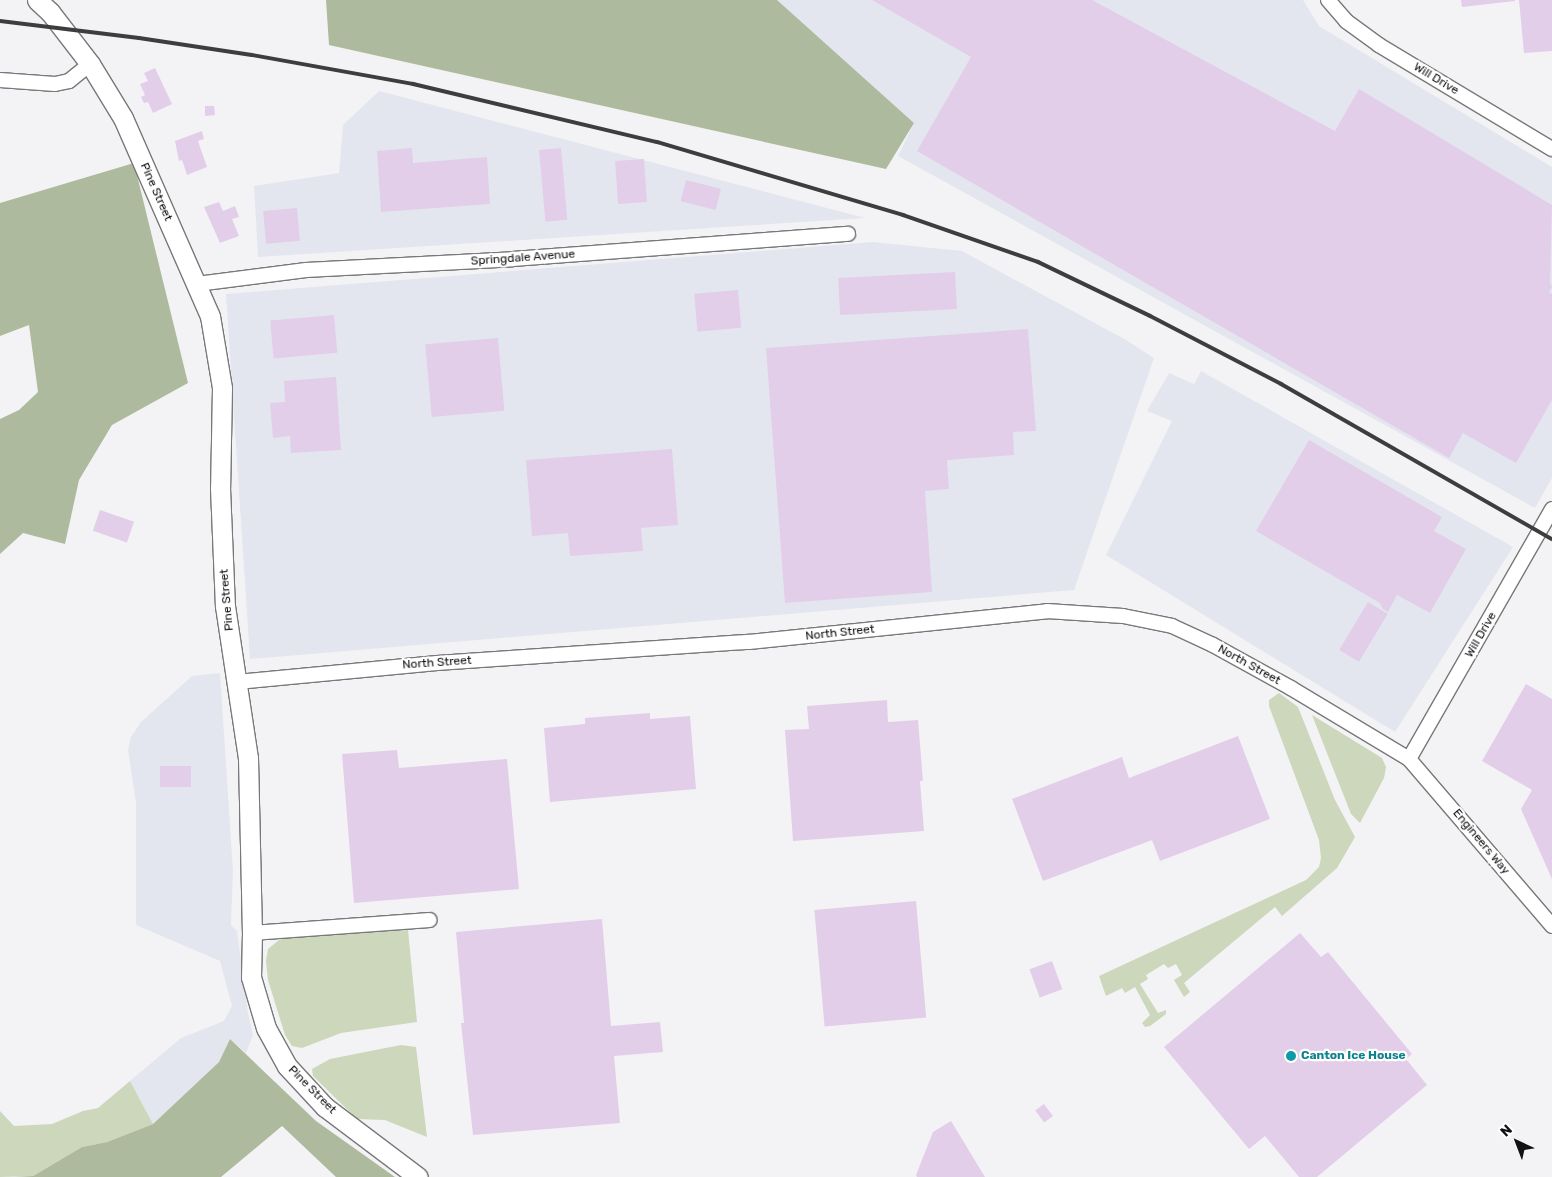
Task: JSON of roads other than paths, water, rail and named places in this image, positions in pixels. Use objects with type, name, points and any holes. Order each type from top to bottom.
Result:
[{"type":"street","name":"Pine Street","points":[[38,0],[50,12],[90,64],[123,118],[210,316],[222,388],[220,488],[225,606],[248,758],[252,932],[250,977],[266,1028],[287,1066],[325,1107],[418,1177]]},
{"type":"street","name":"Will Drive","points":[[1328,0],[1346,21],[1379,45],[1552,149]]},
{"type":"street","points":[[0,80],[55,84],[69,81],[90,64]]},
{"type":"street","name":"Springdale Avenue","points":[[197,284],[306,270],[514,259],[848,234]]},
{"type":"street","name":"Will Drive","points":[[1409,759],[1552,509]]},
{"type":"street","name":"North Street","points":[[237,682],[436,662],[750,642],[1047,611],[1089,612],[1123,616],[1172,626],[1214,645],[1291,688],[1409,759]]},
{"type":"street","name":"Engineers Way","points":[[1409,759],[1552,926]]},
{"type":"street","points":[[252,932],[430,920]]},
{"type":"railway","points":[[0,21],[139,38],[252,55],[413,84],[657,142],[903,215],[1038,262],[1150,316],[1281,384],[1552,539]]},
{"type":"place","name":"Canton Ice House","points":[[1291,1056]]}]
